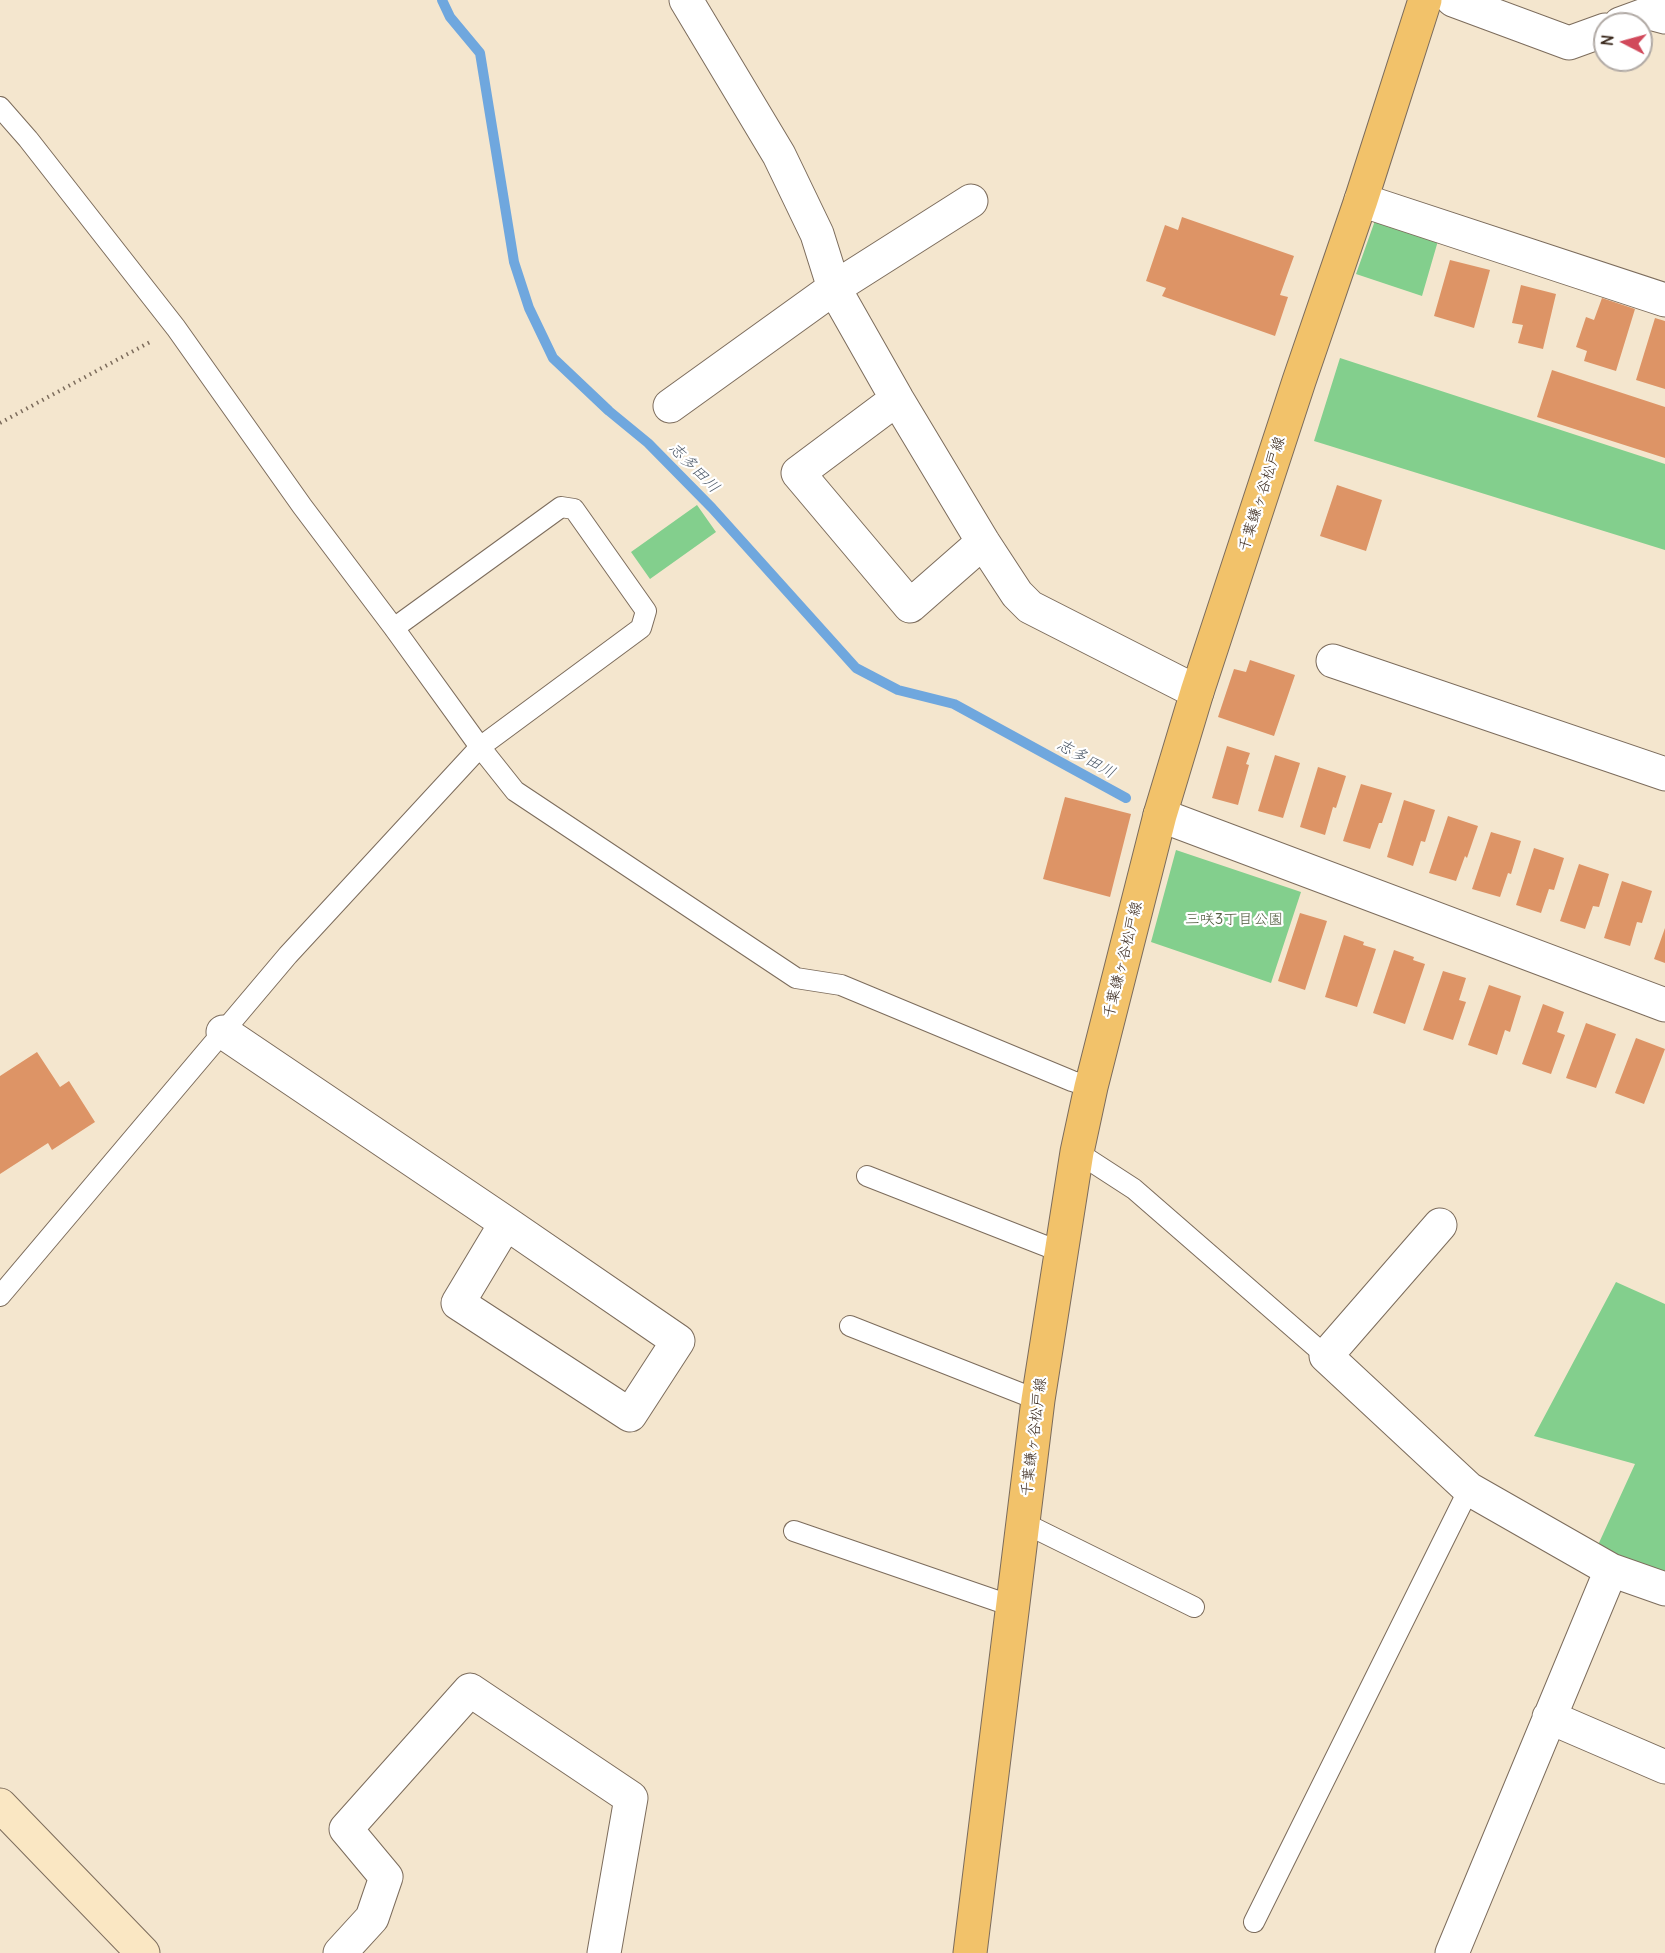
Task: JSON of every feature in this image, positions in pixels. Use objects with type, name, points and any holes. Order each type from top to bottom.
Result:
[{"type":"main road","name":"千葉鎌ヶ谷松戸線","points":[[970,1953],[1038,1400],[1077,1152],[1091,1087],[1160,815],[1197,692],[1361,200],[1425,0]]},
{"type":"street","points":[[686,0],[779,155],[817,234],[834,288],[897,399],[1017,594],[1030,607],[1197,692]]},
{"type":"street","points":[[1454,0],[1569,43],[1593,34]]},
{"type":"street","points":[[1361,200],[1665,300]]},
{"type":"street","points":[[670,406],[834,288],[970,201]]},
{"type":"street","points":[[897,399],[798,473],[910,606],[983,542]]},
{"type":"street","points":[[1333,661],[1665,774]]},
{"type":"street","points":[[1160,815],[1665,1005]]},
{"type":"street","points":[[223,1032],[506,1223],[678,1341],[630,1415],[459,1303],[506,1223]]},
{"type":"street","points":[[1440,1225],[1326,1356],[1469,1489],[1611,1570],[1665,1589]]},
{"type":"street","points":[[1452,1953],[1611,1570]]},
{"type":"street","points":[[340,1953],[372,1918],[386,1877],[346,1829],[470,1690],[631,1798],[604,1953]]},
{"type":"street","points":[[1549,1718],[1665,1767]]},
{"type":"street","points":[[0,1805],[143,1953]]},
{"type":"lane","points":[[0,107],[28,139],[176,328],[302,506],[515,791],[796,978],[841,985],[1091,1087]]},
{"type":"lane","points":[[0,1296],[288,955],[480,747],[641,628],[646,611],[574,509],[561,507],[394,628]]},
{"type":"lane","points":[[1077,1152],[1134,1189],[1326,1356]]},
{"type":"lane","points":[[867,1176],[1061,1252]]},
{"type":"lane","points":[[850,1326],[1038,1400]]},
{"type":"lane","points":[[1254,1922],[1469,1489]]},
{"type":"lane","points":[[1024,1523],[1194,1607]]},
{"type":"lane","points":[[794,1531],[1012,1606]]},
{"type":"path","points":[[0,423],[176,328]]},
{"type":"green space","points":[[1377,215],[1442,227],[1422,296],[1356,274]]},
{"type":"green space","points":[[1340,358],[1665,464],[1665,550],[1314,441]]},
{"type":"green space","points":[[697,505],[716,532],[650,579],[631,552]]},
{"type":"green space","name":"三咲3丁目公園","points":[[1176,850],[1301,892],[1271,983],[1151,942]]},
{"type":"green space","points":[[1616,1282],[1665,1304],[1665,1580],[1598,1545],[1635,1464],[1534,1436]]},
{"type":"building","points":[[1182,217],[1294,256],[1280,295],[1288,297],[1275,336],[1162,296],[1166,288],[1146,281],[1165,225],[1178,230]]},
{"type":"building","points":[[1450,260],[1490,270],[1474,328],[1434,316]]},
{"type":"building","points":[[1521,285],[1556,294],[1543,349],[1518,343],[1523,325],[1512,323]]},
{"type":"building","points":[[1602,298],[1635,309],[1616,371],[1584,361],[1587,351],[1576,347],[1586,317],[1594,320]]},
{"type":"building","points":[[1655,318],[1665,321],[1665,389],[1636,380]]},
{"type":"building","points":[[1552,370],[1665,407],[1665,458],[1537,417]]},
{"type":"building","points":[[1337,485],[1382,500],[1366,551],[1320,536]]},
{"type":"building","points":[[1250,660],[1295,675],[1274,736],[1218,717],[1234,669],[1246,672]]},
{"type":"building","points":[[1227,746],[1250,753],[1238,805],[1212,798]]},
{"type":"building","points":[[1275,755],[1300,763],[1283,818],[1258,811]]},
{"type":"building","points":[[1318,767],[1346,776],[1336,808],[1333,807],[1325,835],[1300,827]]},
{"type":"building","points":[[1361,784],[1392,793],[1370,849],[1343,841]]},
{"type":"building","points":[[1065,797],[1131,814],[1110,897],[1043,879]]},
{"type":"building","points":[[1404,800],[1435,810],[1425,842],[1421,841],[1413,866],[1387,857]]},
{"type":"building","points":[[1448,816],[1478,826],[1456,881],[1429,873]]},
{"type":"building","points":[[1491,832],[1521,841],[1511,874],[1508,873],[1500,897],[1472,889]]},
{"type":"building","points":[[1534,848],[1564,858],[1554,890],[1549,889],[1541,913],[1516,905]]},
{"type":"building","points":[[1579,864],[1609,874],[1599,907],[1593,906],[1585,929],[1560,921]]},
{"type":"building","points":[[1622,881],[1652,891],[1642,923],[1637,922],[1630,946],[1604,938]]},
{"type":"building","points":[[1300,913],[1327,921],[1305,990],[1278,981]]},
{"type":"building","points":[[1665,928],[1665,963],[1654,959]]},
{"type":"building","points":[[1344,935],[1376,949],[1357,1007],[1325,997]]},
{"type":"building","points":[[1394,950],[1414,957],[1413,960],[1425,964],[1405,1024],[1373,1013]]},
{"type":"building","points":[[1443,971],[1466,978],[1459,1000],[1466,1002],[1453,1040],[1423,1030]]},
{"type":"building","points":[[1489,985],[1521,996],[1510,1032],[1505,1030],[1497,1055],[1468,1045]]},
{"type":"building","points":[[1543,1004],[1564,1012],[1557,1032],[1565,1035],[1551,1074],[1522,1064]]},
{"type":"building","points":[[1586,1023],[1616,1034],[1596,1088],[1566,1078]]},
{"type":"building","points":[[1636,1038],[1665,1049],[1644,1104],[1615,1093]]},
{"type":"building","points":[[37,1052],[60,1087],[69,1081],[95,1122],[52,1150],[48,1143],[0,1174],[0,1076]]},
{"type":"waterway","name":"志多田川","points":[[442,0],[450,17],[480,53],[514,262],[529,308],[553,358],[609,411],[648,443],[712,508],[856,668],[898,690],[954,704],[1126,798]]}]
